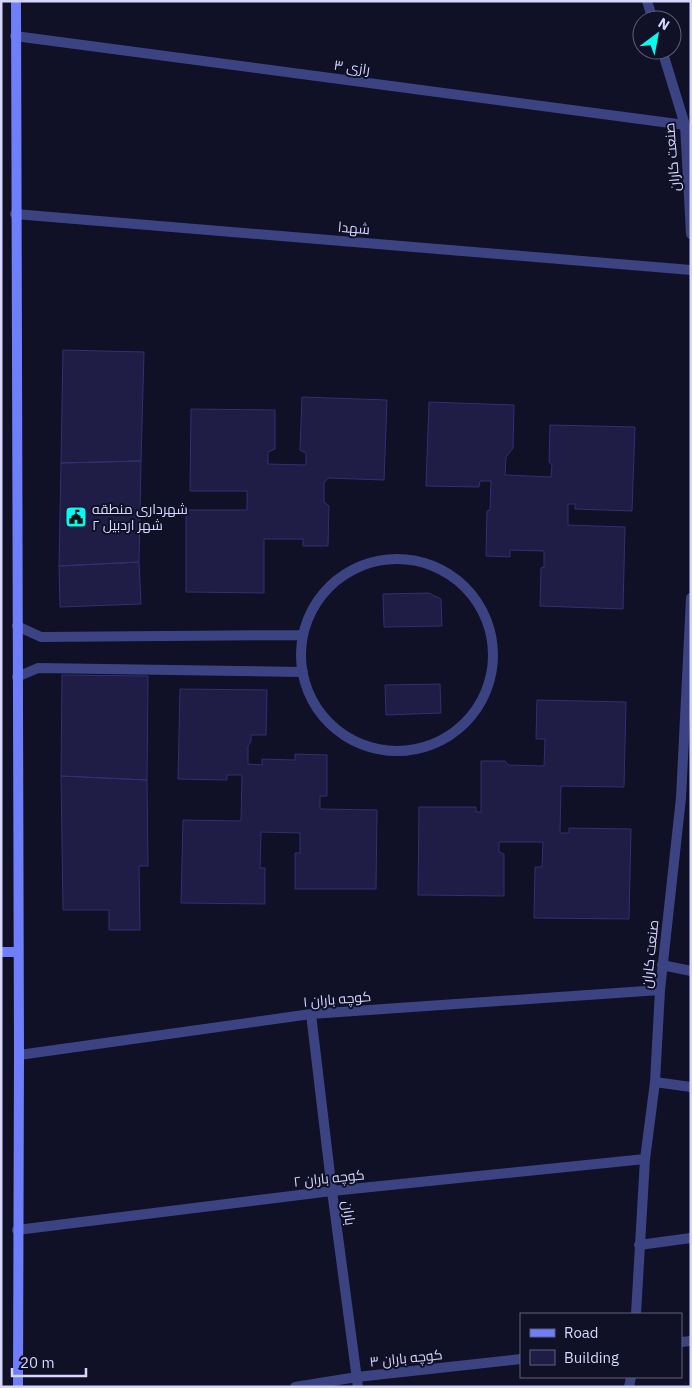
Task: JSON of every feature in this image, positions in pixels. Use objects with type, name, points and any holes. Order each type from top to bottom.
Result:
[{"type":"main road","points":[[16,1],[18,1387]]},
{"type":"main road","points":[[1,952],[18,952]]},
{"type":"street","name":"رازی ۳","points":[[16,36],[685,125]]},
{"type":"street","name":"صنعت کاران","points":[[665,60],[685,125],[691,234]]},
{"type":"street","name":"شهدا","points":[[15,214],[691,270]]},
{"type":"street","points":[[385,559],[415,560],[443,570],[467,589],[484,613],[492,641],[492,671],[483,699],[465,723],[441,741],[413,750],[383,750],[355,741],[338,730],[330,724],[312,700],[302,672],[301,653],[303,635],[313,607],[332,584],[357,568],[385,559]]},
{"type":"street","name":"صنعت کاران","points":[[636,1313],[645,1159],[655,1082],[662,965],[681,798],[691,598]]},
{"type":"street","points":[[17,626],[41,637],[303,635]]},
{"type":"street","points":[[17,677],[38,668],[302,672]]},
{"type":"street","points":[[662,965],[691,971]]},
{"type":"street","name":"کوچه باران ۱","points":[[19,1055],[311,1014],[660,990]]},
{"type":"street","name":"باران","points":[[311,1014],[332,1191],[358,1382]]},
{"type":"street","points":[[655,1082],[691,1087]]},
{"type":"street","name":"کوچه باران ۲","points":[[17,1230],[332,1191],[645,1159]]},
{"type":"street","points":[[639,1244],[691,1238]]},
{"type":"street","name":"کوچه باران ۳","points":[[295,1387],[358,1382],[520,1359]]},
{"type":"building","points":[[63,350],[144,352],[141,461],[61,463]]},
{"type":"building","points":[[302,397],[387,400],[384,480],[328,478],[324,483],[324,502],[329,506],[328,546],[303,546],[303,539],[264,539],[264,593],[186,592],[186,510],[247,510],[247,491],[190,491],[191,409],[275,410],[275,449],[268,452],[268,464],[306,465],[306,453],[300,450]]},
{"type":"building","points":[[429,402],[514,405],[513,448],[506,457],[505,475],[551,477],[552,465],[549,462],[550,425],[635,427],[632,511],[575,509],[575,504],[568,504],[568,525],[625,527],[623,609],[540,606],[541,568],[544,567],[544,551],[510,550],[510,557],[486,556],[487,511],[490,510],[491,481],[480,481],[479,487],[426,486]]},
{"type":"building","points":[[141,461],[139,562],[59,566],[61,463]]},
{"type":"building","points":[[139,562],[141,604],[60,607],[59,566]]},
{"type":"building","points":[[429,593],[441,599],[442,626],[384,627],[383,594]]},
{"type":"building","points":[[62,675],[148,676],[147,780],[61,776]]},
{"type":"building","points":[[440,684],[441,713],[386,715],[385,685]]},
{"type":"building","points":[[180,689],[267,690],[266,735],[251,735],[251,741],[248,746],[248,764],[262,765],[262,759],[295,760],[295,754],[327,755],[327,796],[320,796],[320,809],[377,810],[376,889],[295,889],[295,853],[300,853],[300,833],[261,832],[260,868],[265,868],[265,904],[181,903],[183,820],[241,821],[242,775],[227,775],[227,780],[178,779]]},
{"type":"building","points":[[537,700],[626,702],[624,787],[561,786],[560,833],[569,833],[569,828],[631,829],[629,919],[534,918],[535,867],[542,867],[543,842],[499,842],[499,852],[504,854],[504,896],[418,895],[419,807],[476,807],[476,812],[481,812],[481,761],[505,761],[508,765],[544,766],[545,739],[536,739]]},
{"type":"building","points":[[61,776],[147,780],[148,866],[139,866],[140,930],[109,930],[109,910],[63,910]]},
{"type":"place","name":"شهرداری منطقه ۲ شهر اردبیل","points":[[76,517]]}]
